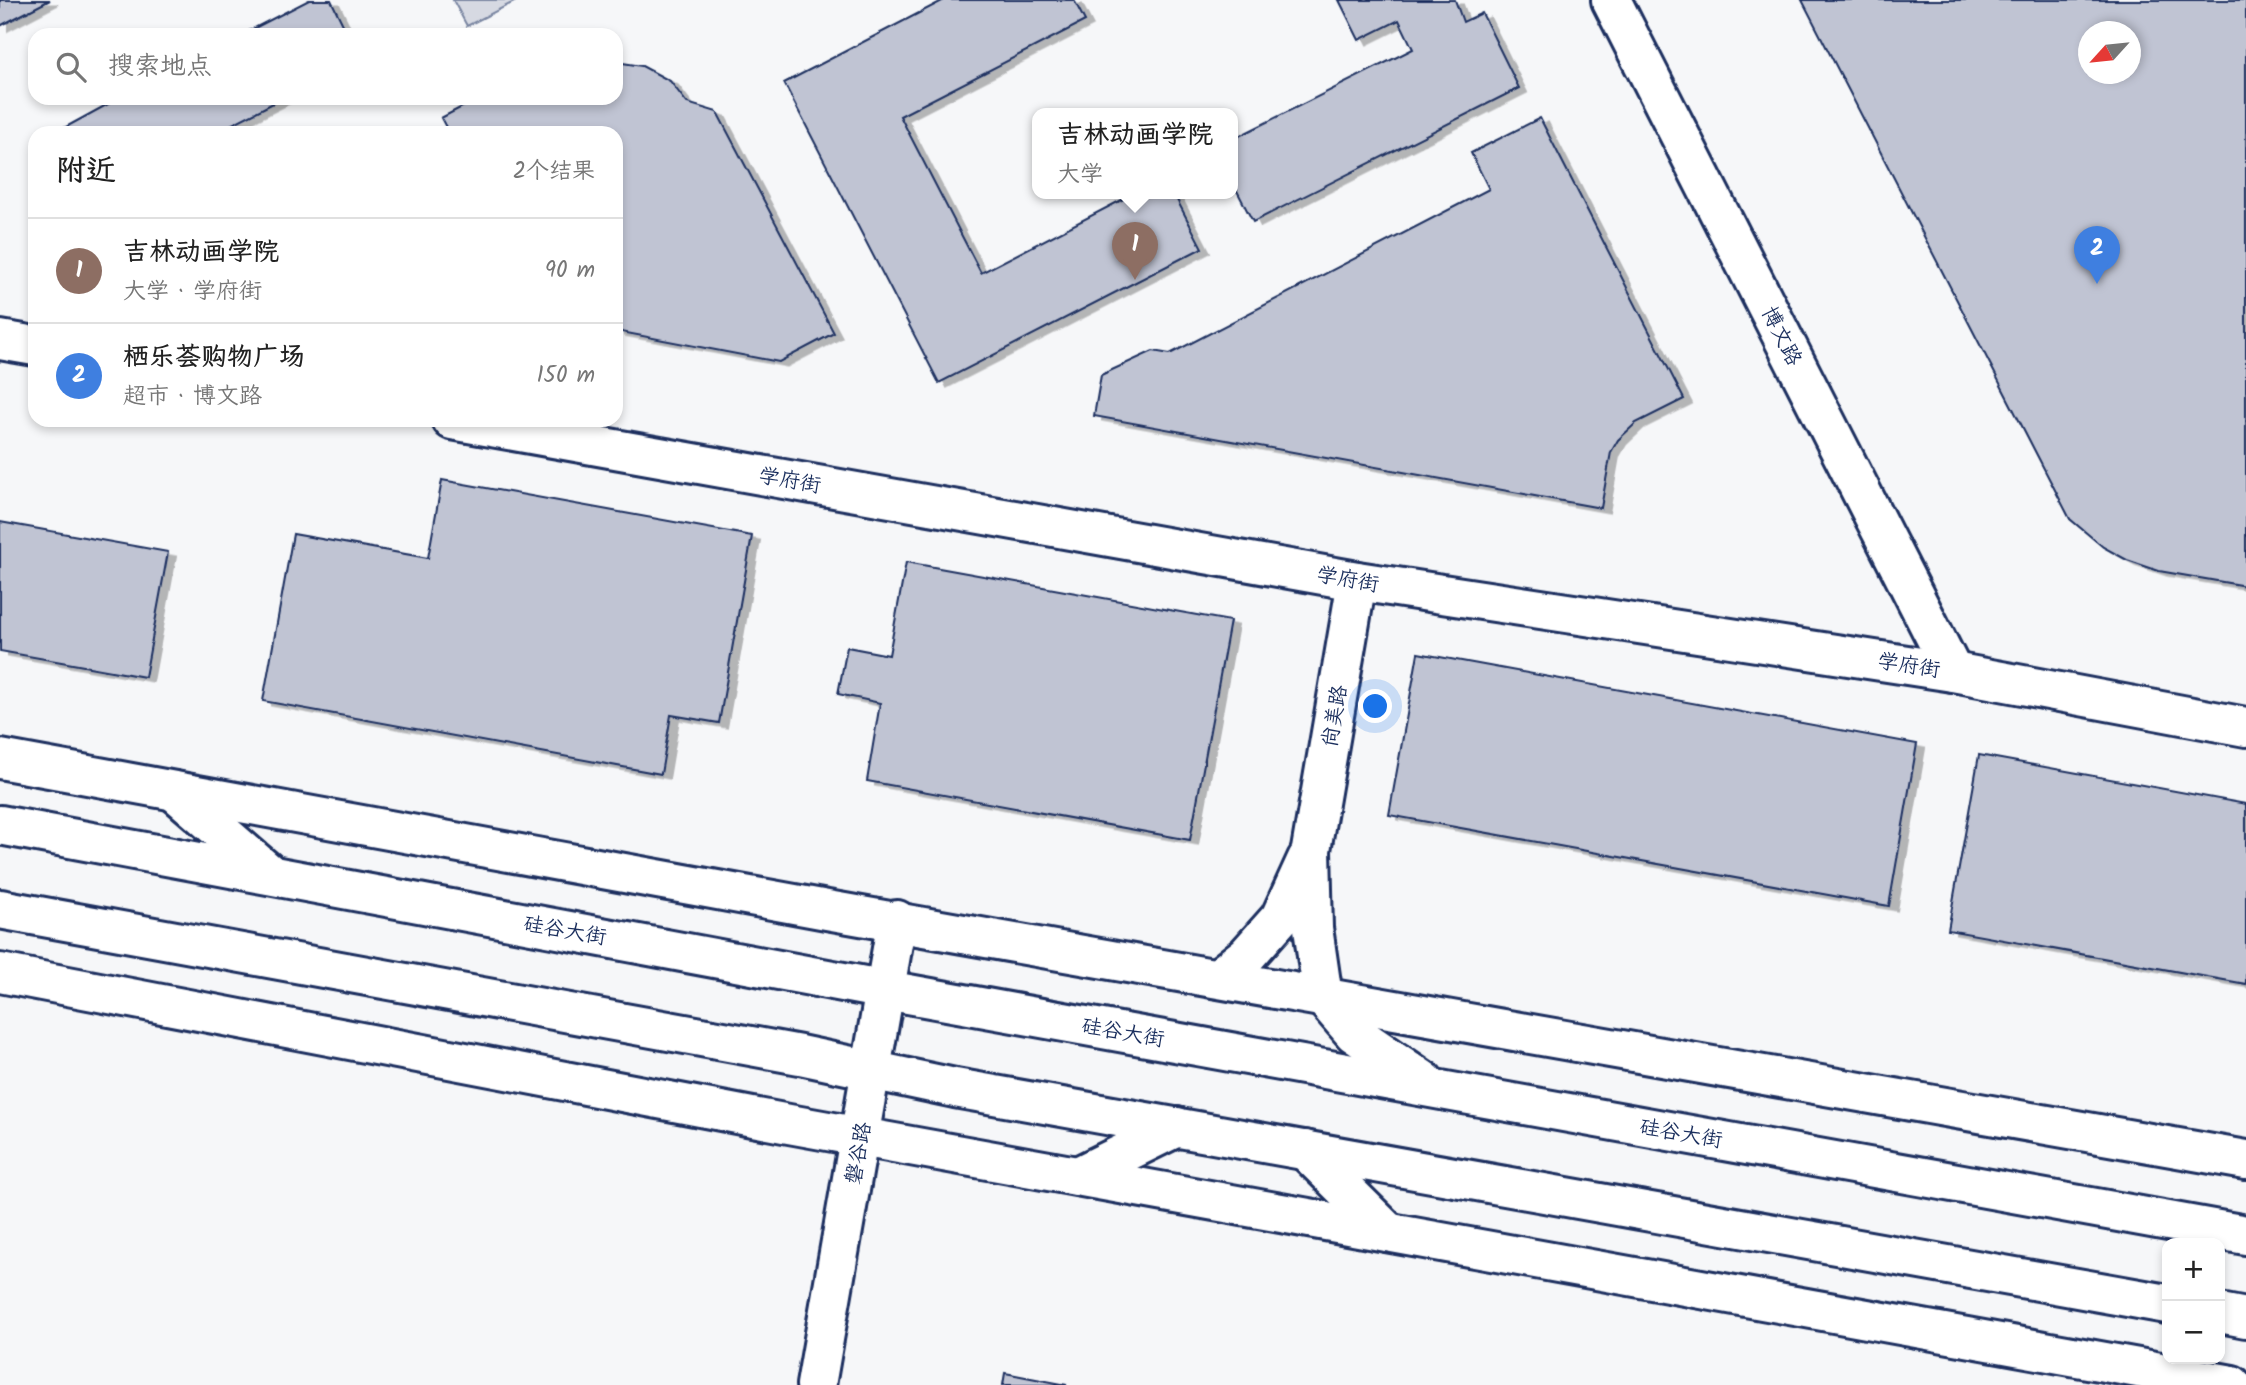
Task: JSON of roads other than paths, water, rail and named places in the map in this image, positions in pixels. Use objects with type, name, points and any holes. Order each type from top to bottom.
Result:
[{"type":"main road","name":"博文路","points":[[1611,0],[1954,672]]},
{"type":"main road","points":[[0,340],[28,345]]},
{"type":"main road","name":"学府街","points":[[491,427],[1357,581],[1954,672],[2246,727]]},
{"type":"main road","name":"尚美路","points":[[1311,850],[1357,581]]},
{"type":"main road","points":[[0,759],[2246,1160]]},
{"type":"main road","points":[[174,791],[272,876]]},
{"type":"main road","name":"硅谷大街","points":[[0,825],[886,990],[2246,1235]]},
{"type":"main road","points":[[1218,978],[1247,955],[1280,918],[1311,850]]},
{"type":"main road","points":[[1311,850],[1313,928],[1323,997],[1354,1034],[1434,1088]]},
{"type":"main road","points":[[0,909],[1177,1127],[2162,1303]]},
{"type":"main road","name":"磐谷路","points":[[816,1385],[897,920]]},
{"type":"main road","points":[[0,973],[861,1137],[2232,1385]]},
{"type":"main road","points":[[1078,1176],[1177,1127]]},
{"type":"main road","points":[[1305,1150],[1388,1232]]},
{"type":"main road","points":[[2225,1314],[2246,1318]]},
{"type":"place","name":"吉林动画学院","points":[[1135,280]]},
{"type":"place","name":"栖乐荟购物广场","points":[[2097,284]]}]
